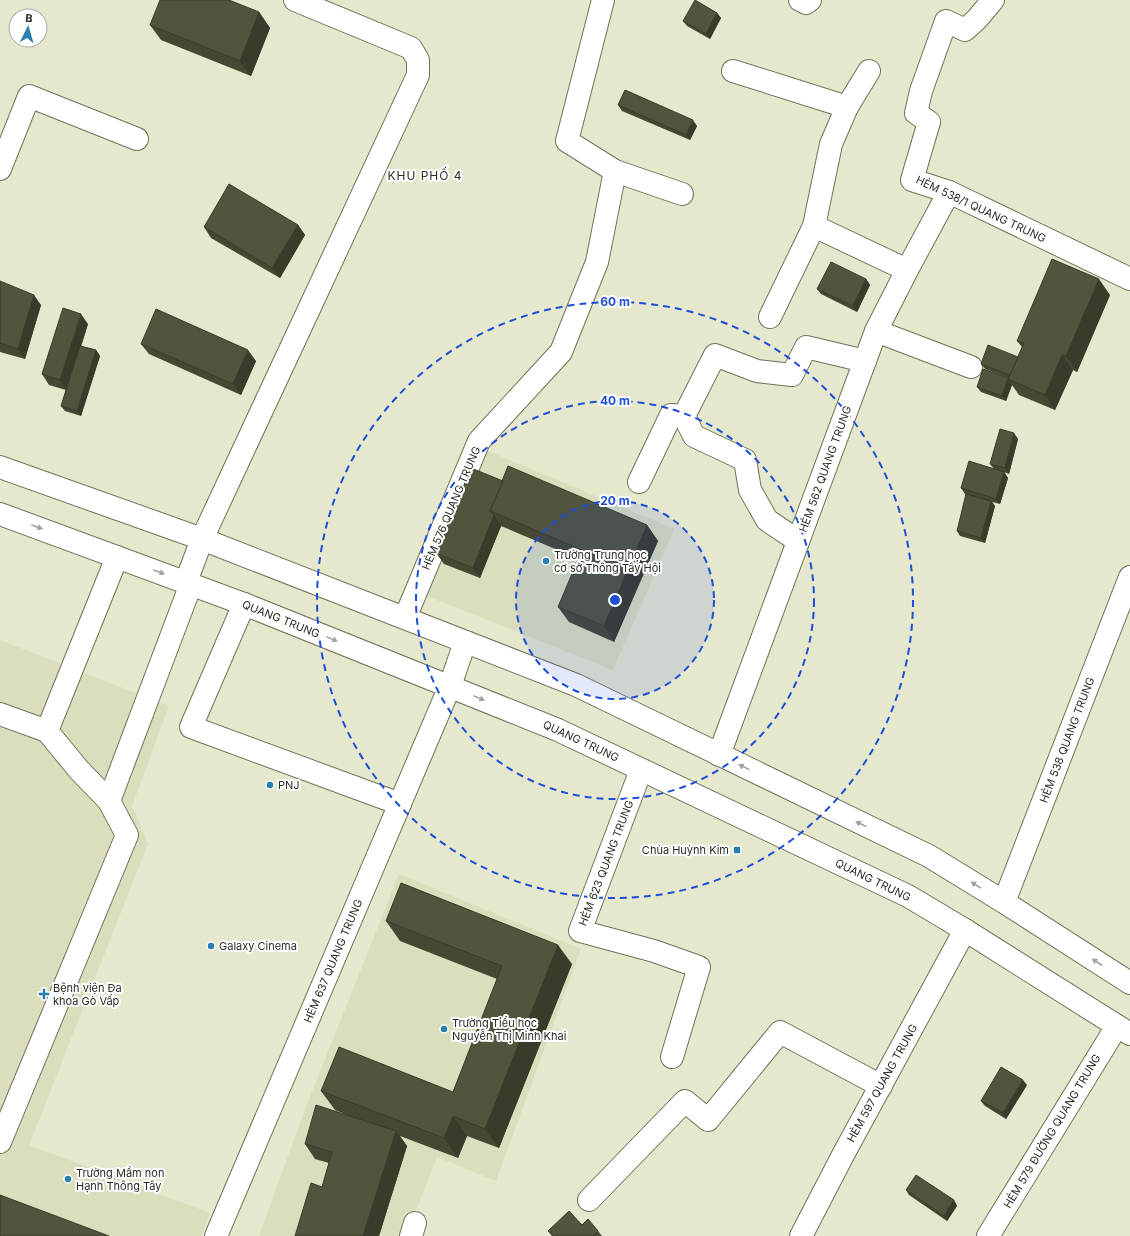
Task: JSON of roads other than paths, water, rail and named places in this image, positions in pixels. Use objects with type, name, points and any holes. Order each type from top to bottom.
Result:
[{"type":"main road","points":[[109,801],[188,583],[202,539],[418,75],[418,60],[411,48],[295,0]]},
{"type":"main road","points":[[603,0],[566,141],[615,171],[682,194]]},
{"type":"main road","points":[[800,0],[806,3],[810,0]]},
{"type":"main road","name":"HẺM 538/1 QUANG TRUNG","points":[[992,0],[966,30],[946,21],[916,113],[929,122],[912,180],[949,192],[1130,279]]},
{"type":"main road","points":[[734,71],[848,107]]},
{"type":"main road","points":[[770,317],[814,226],[831,144],[848,107],[869,71]]},
{"type":"main road","points":[[0,169],[28,96],[137,139]]},
{"type":"main road","name":"HẺM 576 QUANG TRUNG","points":[[405,618],[479,441],[560,352],[597,262],[615,171]]},
{"type":"main road","name":"HẺM 562 QUANG TRUNG","points":[[719,754],[876,331],[949,192]]},
{"type":"main road","points":[[814,226],[907,270]]},
{"type":"main road","points":[[876,331],[971,367]]},
{"type":"main road","points":[[684,416],[715,356],[757,371],[792,375],[806,347],[865,361]]},
{"type":"main road","points":[[639,482],[671,415],[684,416]]},
{"type":"main road","points":[[684,416],[694,436],[745,460],[750,490],[767,520],[798,541]]},
{"type":"main road","points":[[0,467],[202,539],[576,685],[929,856],[1130,983]]},
{"type":"main road","name":"QUANG TRUNG","points":[[0,514],[244,604],[558,730],[908,896],[965,930],[1123,1030]]},
{"type":"main road","points":[[46,731],[117,557]]},
{"type":"main road","name":"HẺM 538 QUANG TRUNG","points":[[1004,902],[1130,577]]},
{"type":"main road","points":[[244,604],[191,727],[400,804]]},
{"type":"main road","name":"HẺM 637 QUANG TRUNG","points":[[216,1236],[450,686],[465,642]]},
{"type":"main road","points":[[0,714],[46,731],[79,770],[109,801],[127,835],[0,1142]]},
{"type":"main road","name":"HẺM 623 QUANG TRUNG","points":[[641,770],[580,931],[654,951],[699,967],[672,1057]]},
{"type":"main road","name":"HẺM 597 QUANG TRUNG","points":[[801,1236],[965,930]]},
{"type":"main road","name":"HẺM 579 ĐƯỜNG QUANG TRUNG","points":[[988,1236],[1123,1030]]},
{"type":"main road","points":[[589,1200],[685,1101],[708,1120],[780,1032],[881,1086]]},
{"type":"place","name":"Trường Trung học cơ sở Thông Tây Hội","points":[[546,561]]},
{"type":"place","name":"PNJ","points":[[270,785]]},
{"type":"place","name":"Chùa Huỳnh Kim","points":[[737,850]]},
{"type":"place","name":"Galaxy Cinema","points":[[211,946]]},
{"type":"place","name":"Bệnh viện Đa khoa Gò Vấp","points":[[44,994]]},
{"type":"place","name":"Trường Tiểu học Nguyễn Thị Minh Khai","points":[[444,1029]]},
{"type":"place","name":"Trường Mầm non Hạnh Thông Tây","points":[[68,1179]]},
{"type":"district","name":"KHU PHỐ 4","points":[[425,176]]}]
